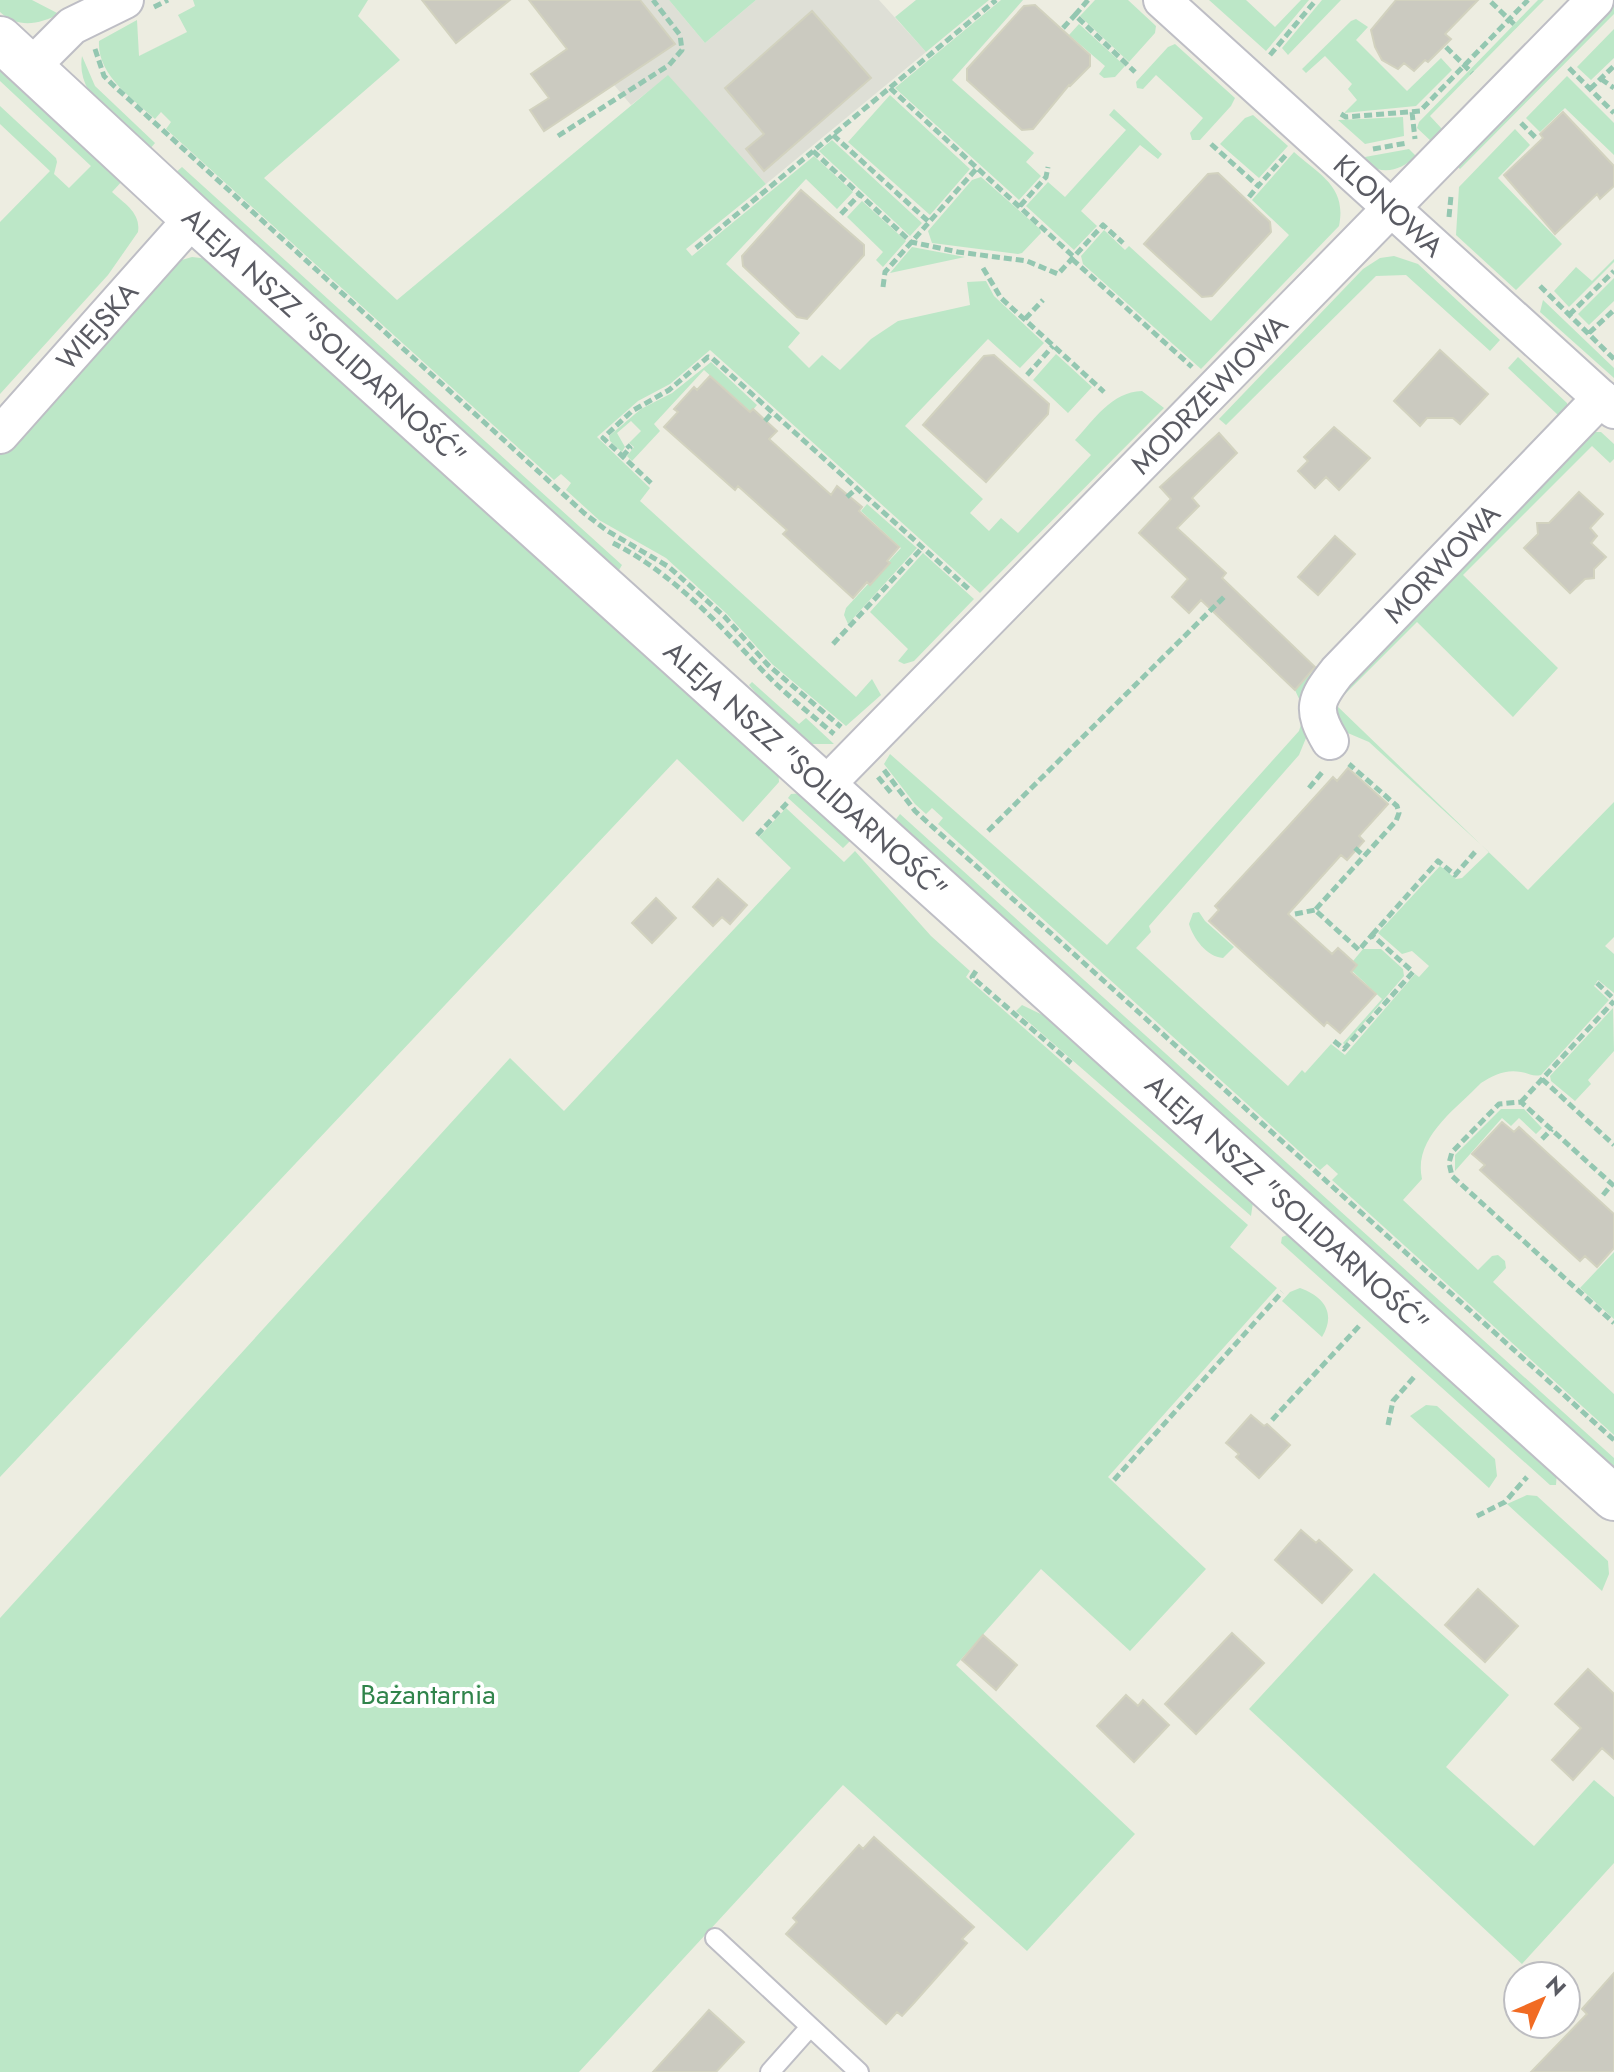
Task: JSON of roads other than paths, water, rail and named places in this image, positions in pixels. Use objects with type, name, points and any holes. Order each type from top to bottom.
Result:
[{"type":"street","points":[[15,53],[125,0]]},
{"type":"street","name":"KLONOWA","points":[[1162,0],[1608,404]]},
{"type":"street","name":"MODRZEWIOWA","points":[[805,795],[1595,0]]},
{"type":"street","name":"ALEJA NSZZ \"SOLIDARNOŚĆ\"","points":[[15,53],[805,795],[1614,1498]]},
{"type":"street","name":"WIEJSKA","points":[[0,435],[193,218]]},
{"type":"street","name":"MORWOWA","points":[[1334,754],[1317,713],[1318,700],[1337,672],[1608,404]]},
{"type":"lane","points":[[715,1938],[859,2072]]},
{"type":"lane","points":[[770,2072],[810,2027]]},
{"type":"park label","name":"Bażantarnia","points":[[428,1694]]}]
